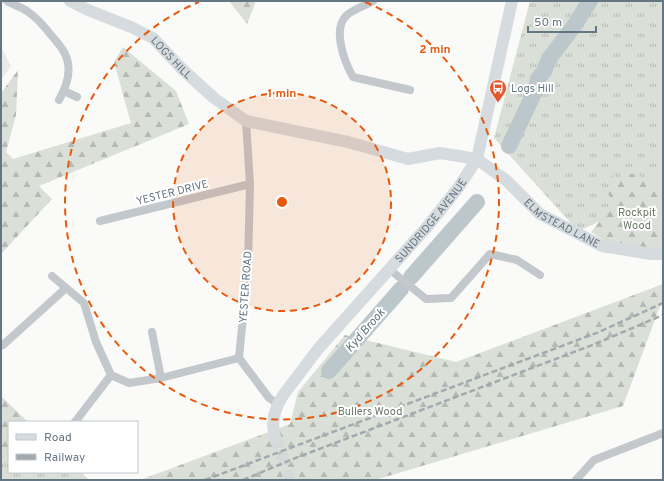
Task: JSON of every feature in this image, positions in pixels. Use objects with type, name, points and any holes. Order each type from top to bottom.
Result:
[{"type":"street","points":[[8,1],[27,11],[46,28],[64,52],[68,61],[68,72],[64,91],[59,100]]},
{"type":"street","name":"LOGS HILL","points":[[70,1],[88,10],[131,26],[153,38],[182,69],[214,98],[246,122],[348,142],[408,159],[440,153],[477,159]]},
{"type":"street","points":[[373,1],[347,15],[342,21],[339,32],[347,68],[353,77],[410,90]]},
{"type":"street","name":"SUNDRIDGE AVENUE","points":[[278,404],[318,349],[427,227],[458,188],[477,159],[512,1]]},
{"type":"street","points":[[64,91],[77,97]]},
{"type":"street","name":"YESTER ROAD","points":[[239,358],[248,266],[250,184],[246,122]]},
{"type":"street","name":"ELMSTEAD LANE","points":[[477,159],[507,181],[540,214],[602,246],[651,254],[663,254]]},
{"type":"street","name":"YESTER DRIVE","points":[[100,221],[250,184]]},
{"type":"street","points":[[389,269],[426,299],[451,298],[490,254],[517,260],[540,275]]},
{"type":"street","points":[[52,276],[84,303],[96,342],[111,375],[130,383],[161,378],[239,358],[269,398],[278,404],[274,416],[273,426],[275,437]]},
{"type":"street","points":[[3,345],[66,288]]},
{"type":"street","points":[[152,332],[161,378]]},
{"type":"street","points":[[76,421],[111,375]]},
{"type":"street","points":[[576,480],[594,460],[663,433]]},
{"type":"shaded area","points":[[1,47],[11,66],[1,80]]},
{"type":"green space","points":[[229,1],[256,1],[247,24]]},
{"type":"green space","points":[[530,1],[663,1],[663,194],[578,231],[494,138]]},
{"type":"green space","points":[[123,47],[176,91],[189,124],[39,186],[52,199],[1,254],[1,93],[18,70],[16,115],[6,152],[13,159],[131,123],[114,62]]},
{"type":"green space","name":"Rockpit Wood","points":[[625,174],[637,174],[649,181],[654,177],[660,183],[663,181],[663,248],[650,248],[605,241],[591,232],[615,203],[608,194],[609,178],[615,175],[617,178],[621,179]]},
{"type":"green space","name":"Bullers Wood","points":[[663,284],[663,298],[623,406],[375,480],[140,480],[290,424],[298,392],[345,335],[456,362]]},
{"type":"green space","points":[[1,396],[27,421],[8,421],[8,457],[1,463]]},
{"type":"green space","points":[[8,457],[8,473],[82,473],[88,479],[1,480],[1,463]]},
{"type":"waterway","name":"Kyd Brook","points":[[509,146],[535,91],[538,79],[544,71],[549,59],[574,26],[590,1]]},
{"type":"waterway","name":"Kyd Brook","points":[[411,277],[477,202]]},
{"type":"waterway","name":"Kyd Brook","points":[[329,371],[401,289]]},
{"type":"tunnel","points":[[275,437],[290,480]]},
{"type":"railway","points":[[205,480],[599,332],[663,303]]},
{"type":"railway","points":[[243,480],[293,459],[595,344],[663,315]]},
{"type":"place","name":"Logs Hill","points":[[498,103]]}]
